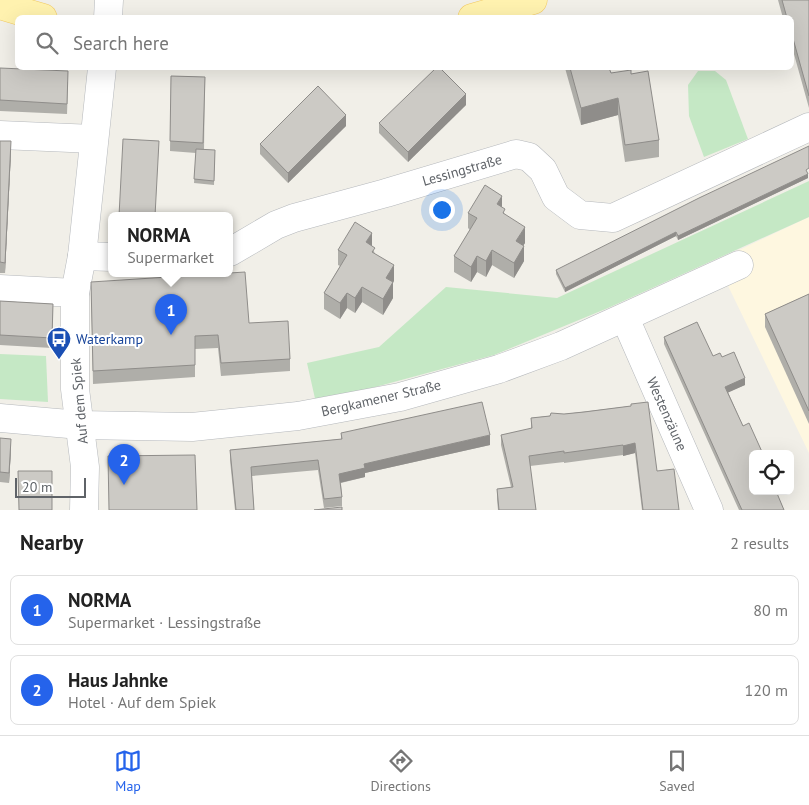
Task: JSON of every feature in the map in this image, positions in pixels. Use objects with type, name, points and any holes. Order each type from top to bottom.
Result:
[{"type":"main road","points":[[482,15],[533,0]]},
{"type":"main road","points":[[0,5],[34,15]]},
{"type":"street","points":[[108,15],[109,0]]},
{"type":"street","name":"Auf dem Spiek","points":[[84,510],[85,467],[75,389],[75,293],[82,256],[102,70]]},
{"type":"street","name":"Lessingstraße","points":[[233,250],[276,225],[294,218],[516,154],[529,157],[544,170],[556,197],[580,215],[613,218],[809,127]]},
{"type":"street","points":[[0,135],[94,139]]},
{"type":"street","points":[[82,256],[108,257]]},
{"type":"street","name":"Bergkamener Straße","points":[[0,418],[80,425],[192,427],[298,416],[400,397],[499,369],[561,346],[739,265]]},
{"type":"street","points":[[0,289],[75,293]]},
{"type":"street","name":"Westenzäune","points":[[625,318],[709,510]]},
{"type":"shaded area","points":[[809,217],[809,453],[716,261]]},
{"type":"green space","points":[[698,71],[715,71],[726,80],[748,139],[704,157],[689,116],[688,85]]},
{"type":"green space","points":[[809,181],[809,217],[608,308],[494,355],[316,403],[307,363],[379,347],[446,287],[557,298]]},
{"type":"green space","points":[[0,354],[46,356],[48,402],[0,399]]},
{"type":"building","points":[[782,0],[809,0],[809,96],[794,42],[794,15],[786,15]]},
{"type":"building","points":[[0,68],[68,71],[67,104],[0,100]]},
{"type":"building","points":[[434,70],[442,70],[466,94],[408,152],[379,123]]},
{"type":"building","points":[[571,70],[610,70],[611,73],[631,70],[631,74],[648,71],[659,140],[625,145],[618,98],[581,108]]},
{"type":"building","points":[[171,76],[205,77],[203,143],[170,141]]},
{"type":"building","points":[[318,86],[346,115],[288,173],[260,144]]},
{"type":"building","points":[[123,139],[159,141],[155,212],[119,212]]},
{"type":"building","points":[[0,141],[11,141],[5,263],[0,262]]},
{"type":"building","points":[[809,146],[809,168],[806,170],[808,174],[678,236],[676,232],[565,288],[556,270],[699,198]]},
{"type":"building","points":[[196,149],[215,150],[214,181],[194,179]]},
{"type":"building","points":[[485,185],[502,196],[497,204],[505,209],[503,213],[525,227],[516,241],[524,246],[514,263],[492,250],[486,261],[477,256],[471,267],[454,256],[477,218],[468,213]]},
{"type":"building","points":[[355,222],[372,233],[366,242],[375,248],[372,252],[394,265],[386,278],[393,282],[383,299],[362,287],[355,298],[347,293],[340,303],[324,293],[347,255],[338,250]]},
{"type":"building","points":[[245,272],[249,323],[288,321],[290,359],[221,363],[218,335],[195,336],[195,365],[93,371],[91,282],[168,277],[233,277],[233,273]]},
{"type":"building","points":[[809,294],[809,411],[765,314]]},
{"type":"building","points":[[0,301],[53,304],[52,338],[0,335]]},
{"type":"building","points":[[697,322],[713,356],[720,353],[722,357],[734,352],[745,378],[725,387],[743,426],[749,423],[761,450],[749,450],[749,495],[778,495],[784,510],[742,510],[664,337]]},
{"type":"building","points":[[482,402],[490,435],[364,464],[365,468],[339,474],[342,497],[324,499],[318,460],[251,467],[254,510],[236,510],[230,450],[342,439],[341,433]]},
{"type":"building","points":[[648,402],[657,471],[674,469],[679,510],[643,510],[635,443],[623,446],[529,456],[536,510],[499,510],[497,489],[513,487],[501,435],[532,428],[531,418],[550,416],[551,413],[584,412]]},
{"type":"building","points":[[0,438],[11,439],[9,473],[0,472]]},
{"type":"building","points":[[195,455],[197,510],[109,510],[108,456]]},
{"type":"building","points":[[18,471],[52,471],[52,510],[19,510]]},
{"type":"building","points":[[342,507],[342,510],[314,510]]},
{"type":"place","name":"NORMA","points":[[171,335]]},
{"type":"place","name":"Waterkamp","points":[[59,360]]},
{"type":"place","name":"Haus Jahnke","points":[[124,485]]}]
